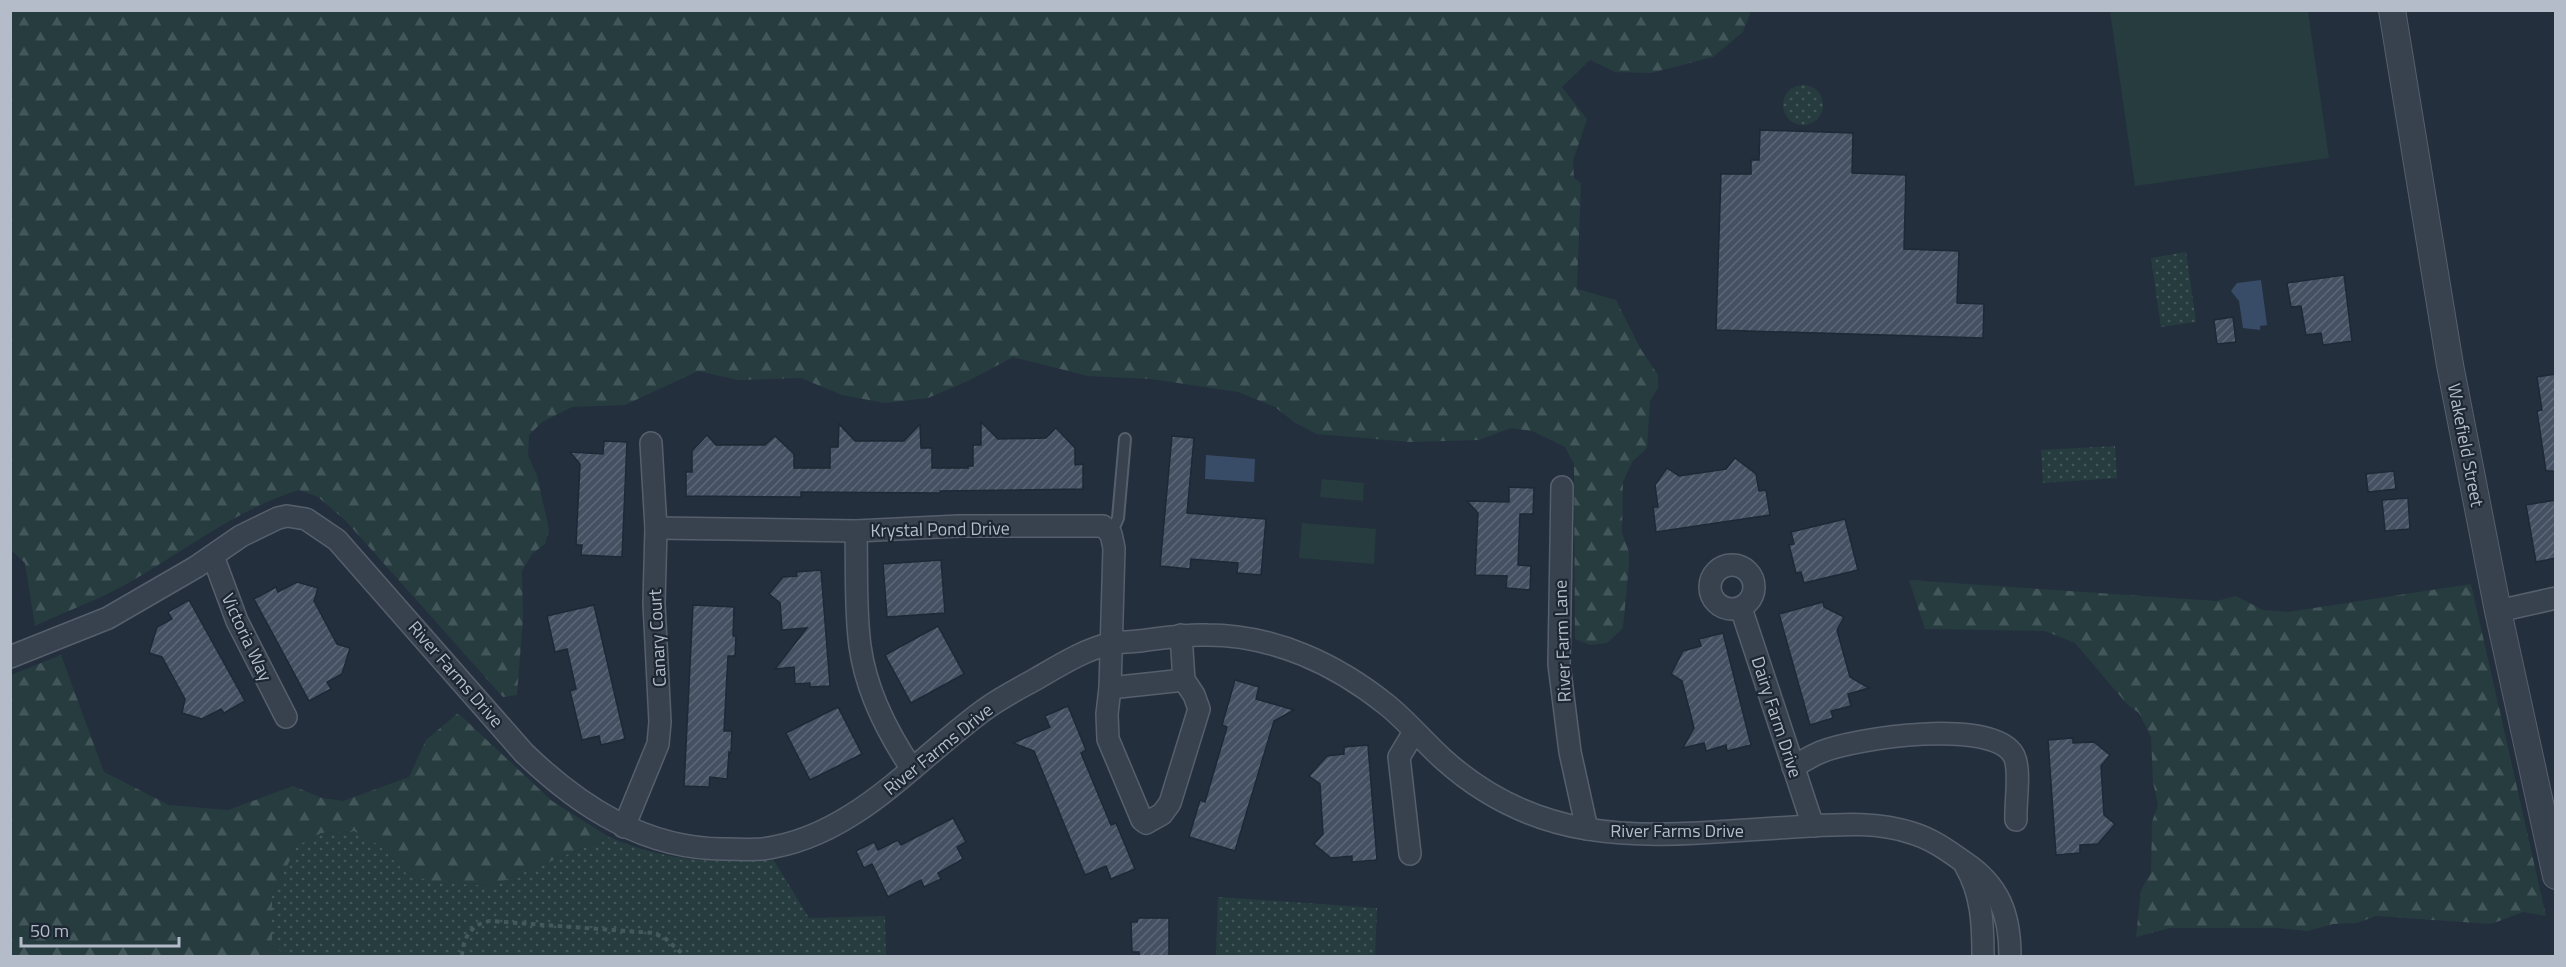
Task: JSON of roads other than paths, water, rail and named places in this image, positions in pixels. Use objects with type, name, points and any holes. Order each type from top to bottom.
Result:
[{"type":"street","name":"Wakefield Street","points":[[2392,10],[2450,365],[2498,611],[2556,876]]},
{"type":"street","name":"Canary Court","points":[[624,827],[658,744],[660,722],[654,603],[656,528],[651,443]]},
{"type":"street","name":"River Farm Lane","points":[[1562,487],[1559,664],[1570,753],[1587,829]]},
{"type":"street","name":"River Farms Drive","points":[[10,657],[108,618],[213,556],[241,536],[278,518],[296,517],[316,524],[338,540],[529,758],[557,784],[605,817],[660,841],[691,848],[761,849],[805,837],[859,812],[1000,699],[1065,662],[1112,644],[1181,635],[1210,634],[1243,638],[1311,657],[1345,675],[1394,710],[1452,767],[1501,800],[1538,817],[1587,829],[1630,833],[1869,825],[1907,831],[1934,841],[1988,880],[1997,893],[2010,935],[2010,957]]},
{"type":"street","name":"Krystal Pond Drive","points":[[656,528],[856,531],[959,526],[1041,528],[1094,524],[1103,526],[1111,534]]},
{"type":"street","points":[[856,531],[858,622],[860,647],[867,678],[893,741],[912,769]]},
{"type":"street","points":[[1111,534],[1114,548],[1108,739],[1142,820],[1146,823],[1162,814],[1170,803],[1198,709],[1194,695],[1184,680],[1181,635]]},
{"type":"street","name":"Victoria Way","points":[[213,556],[237,621],[286,717]]},
{"type":"street","points":[[2498,611],[2556,598]]},
{"type":"street","name":"Dairy Farm Drive","points":[[1741,608],[1813,826]]},
{"type":"street","points":[[1110,688],[1184,680]]},
{"type":"street","points":[[1410,854],[1399,757],[1414,732]]},
{"type":"street","points":[[1793,767],[1821,752],[1871,739],[1941,733],[1983,737],[2000,743],[2014,756],[2016,820]]},
{"type":"street","points":[[1964,861],[1980,901],[1984,929],[1983,957]]},
{"type":"lane","points":[[1111,534],[1118,518],[1125,439]]},
{"type":"water","points":[[2261,280],[2267,325],[2260,326],[2260,330],[2243,328],[2239,301],[2231,291],[2237,283]]},
{"type":"water","points":[[1206,455],[1255,459],[1254,482],[1205,479]]}]
